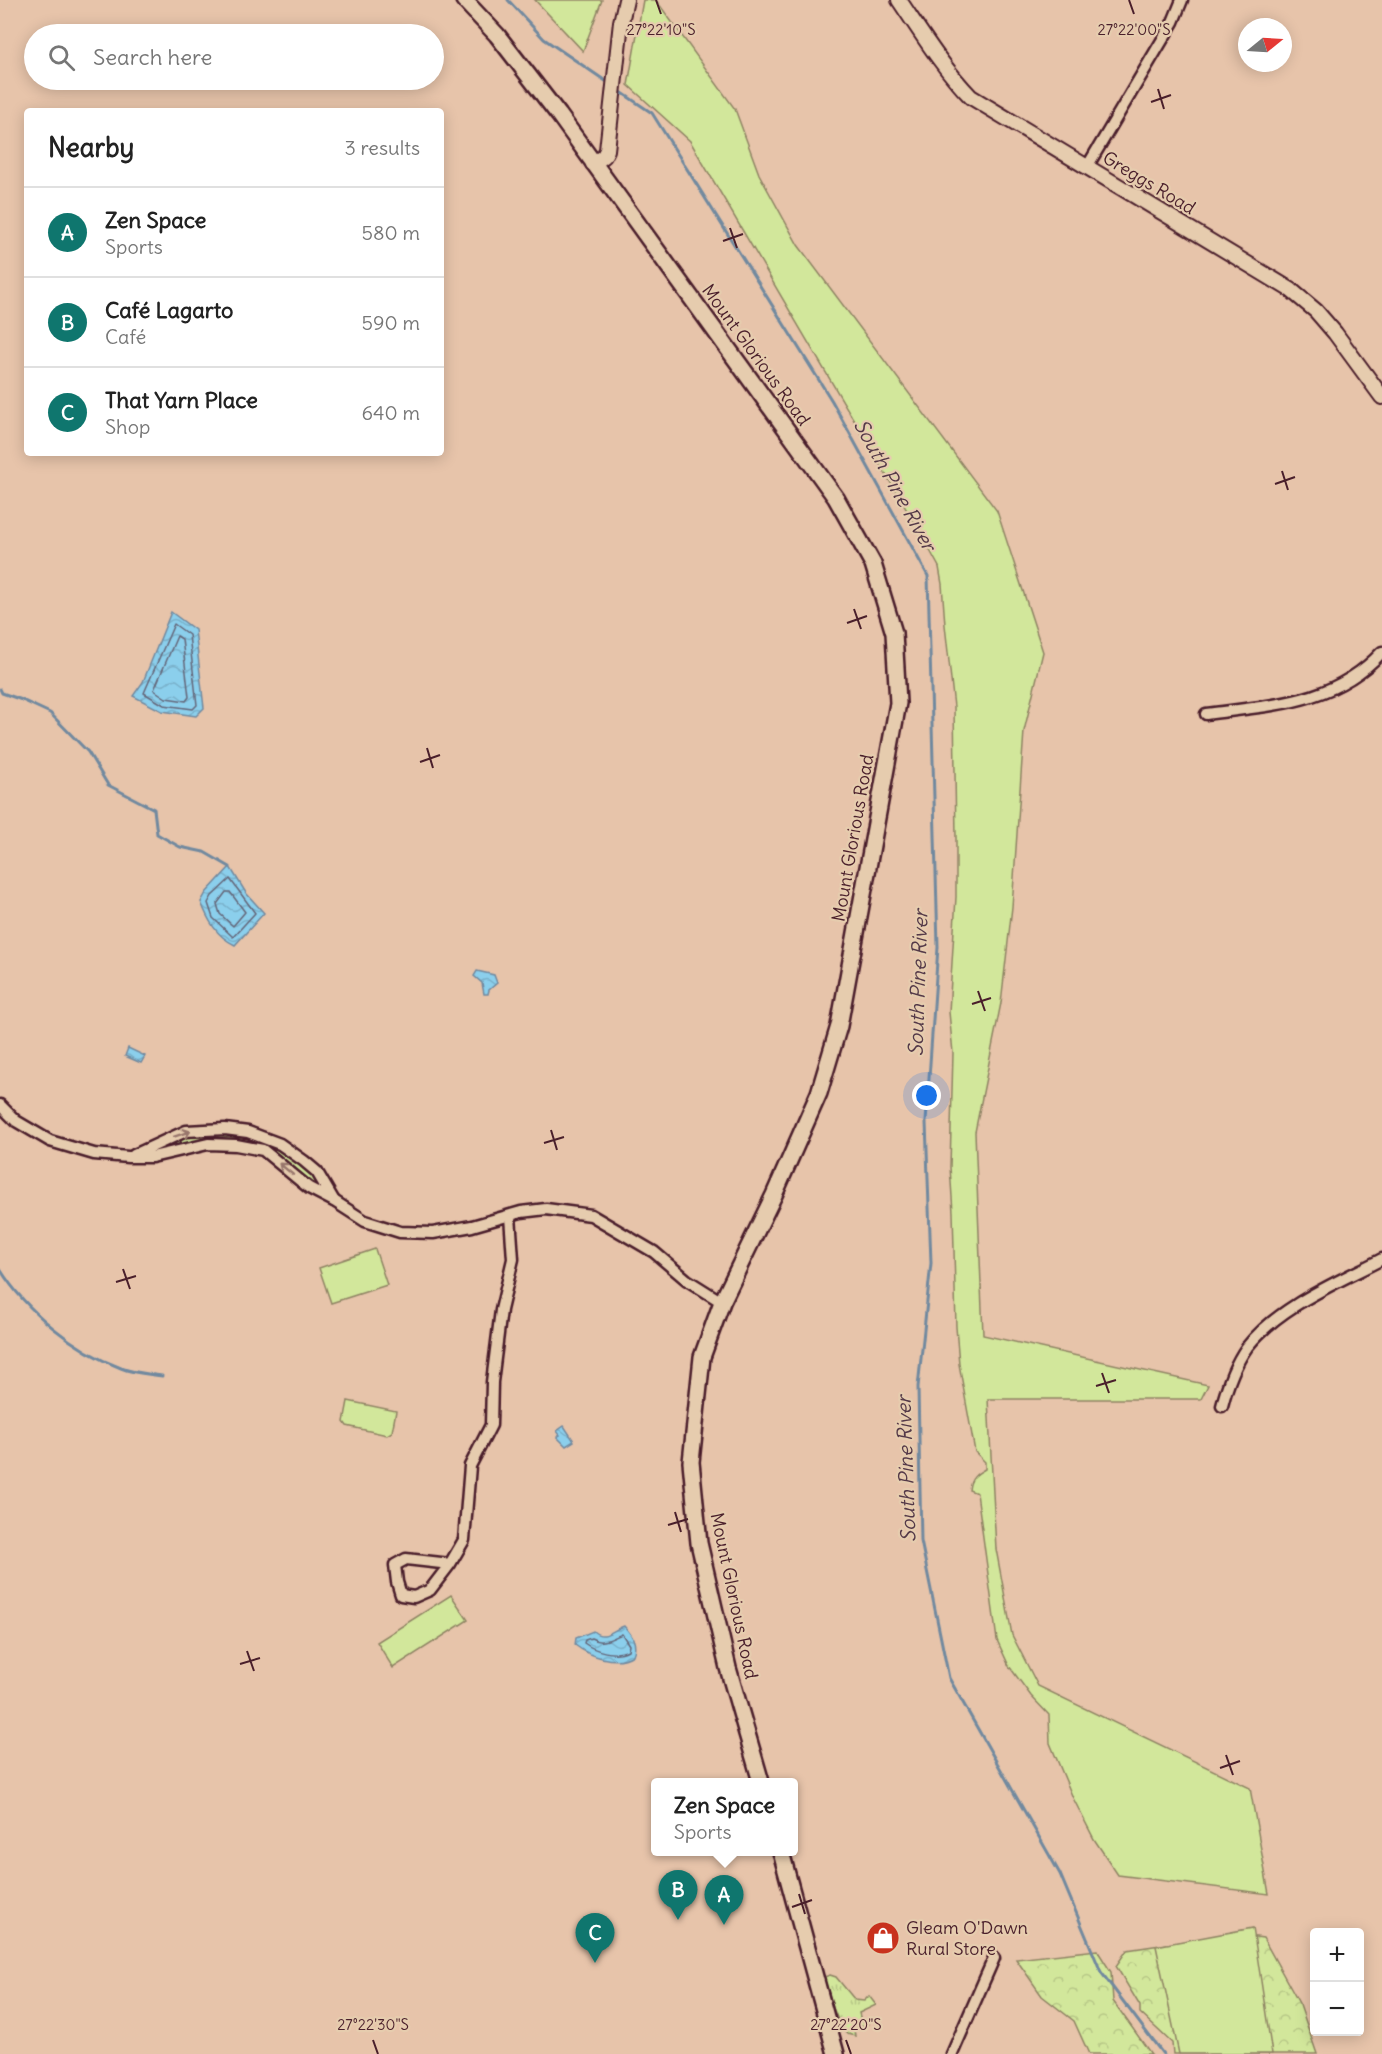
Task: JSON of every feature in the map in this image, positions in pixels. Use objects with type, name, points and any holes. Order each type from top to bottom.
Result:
[{"type":"main road","name":"Mount Glorious Road","points":[[464,0],[497,34],[559,115],[836,498],[873,564],[894,633],[897,703],[839,1026],[819,1093],[774,1195],[722,1302],[702,1357],[690,1462],[699,1543],[728,1668],[760,1778]]},
{"type":"main road","points":[[782,1856],[836,2054]]},
{"type":"street","points":[[593,164],[608,150],[621,22],[626,0]]},
{"type":"street","name":"Greggs Road","points":[[899,0],[936,56],[971,97],[1291,290],[1316,311],[1335,333],[1382,397]]},
{"type":"street","points":[[1087,167],[1173,22],[1182,0]]},
{"type":"street","points":[[1206,714],[1318,696],[1352,680],[1382,652]]},
{"type":"street","points":[[0,1105],[16,1121],[50,1141],[94,1154],[152,1157],[208,1144],[236,1145],[263,1150],[309,1188],[365,1221],[400,1232],[433,1233],[546,1209],[591,1215],[654,1252],[687,1280],[722,1302]]},
{"type":"street","points":[[128,1157],[186,1131],[225,1129],[248,1132],[280,1143],[317,1172],[334,1201]]},
{"type":"street","points":[[223,1144],[225,1129]]},
{"type":"street","points":[[450,1564],[406,1559],[395,1565],[401,1595],[414,1597],[430,1590],[450,1564],[464,1540],[470,1466],[491,1425],[492,1382],[500,1320],[513,1259],[510,1216]]},
{"type":"street","points":[[1222,1406],[1234,1369],[1247,1348],[1268,1324],[1294,1306],[1382,1259]]},
{"type":"street","points":[[952,2054],[994,1958]]},
{"type":"green space","points":[[535,0],[602,0],[583,51]]},
{"type":"green space","points":[[643,0],[656,0],[735,109],[759,174],[798,245],[997,511],[1043,652],[1024,731],[1012,907],[1001,1003],[975,1132],[983,1335],[1208,1385],[1201,1399],[988,1399],[996,1549],[1012,1635],[1038,1686],[1250,1788],[1269,1894],[1118,1875],[1094,1839],[1073,1798],[1050,1743],[1049,1715],[1031,1696],[1009,1666],[997,1640],[977,1493],[969,1490],[974,1477],[985,1469],[985,1462],[975,1452],[959,1364],[956,1327],[950,1167],[953,1053],[949,1012],[956,897],[954,707],[939,567],[690,141],[628,85]]},
{"type":"green space","points":[[248,1132],[304,1161],[334,1201],[263,1150],[236,1145],[152,1157],[143,1152],[179,1134]]},
{"type":"green space","points":[[375,1249],[387,1285],[331,1303],[319,1268]]},
{"type":"green space","points":[[348,1401],[396,1411],[392,1432],[387,1435],[347,1426],[344,1422]]},
{"type":"green space","points":[[451,1595],[468,1620],[393,1668],[377,1642]]},
{"type":"green space","points":[[1253,1928],[1272,2054],[1179,2054],[1156,1946]]},
{"type":"green space","points":[[1234,1934],[1263,1938],[1300,2005],[1317,2054],[1173,2054],[1172,2043],[1140,2013],[1140,2006],[1116,1966],[1127,1950]]},
{"type":"green space","points":[[1097,1950],[1111,1972],[1113,2001],[1151,2054],[1089,2054],[1074,2021],[1042,1996],[1016,1959]]},
{"type":"green space","points":[[830,1975],[836,1977],[855,2000],[864,2001],[869,1996],[876,2005],[859,2013],[861,2021],[868,2024],[854,2028],[855,2036],[847,2034],[842,2029],[833,2008],[824,1977]]},
{"type":"water","points":[[171,612],[195,630],[204,708],[196,716],[162,711],[133,696],[143,682]]},
{"type":"water","points":[[230,867],[246,893],[264,913],[235,945],[213,927],[201,902],[206,893]]},
{"type":"water","points":[[477,971],[494,975],[497,983],[488,994],[484,994],[482,983],[474,976]]},
{"type":"water","points":[[128,1048],[145,1056],[141,1063],[125,1056]]},
{"type":"water","points":[[564,1426],[574,1441],[566,1446],[557,1437],[560,1435],[557,1431]]},
{"type":"water","points":[[624,1626],[632,1636],[635,1647],[633,1655],[626,1658],[611,1660],[603,1658],[575,1645],[576,1638],[593,1631],[604,1635]]},
{"type":"waterway","name":"South Pine River","points":[[508,0],[544,39],[610,84]]},
{"type":"waterway","name":"South Pine River","points":[[618,90],[652,113],[832,401],[928,576],[938,947],[926,1122],[931,1263],[918,1387],[921,1541],[949,1678],[1060,1874],[1101,1972],[1163,2054]]},
{"type":"waterway","points":[[0,689],[2,693],[50,713],[88,752],[108,785],[154,809],[157,834],[180,847],[204,852],[230,867]]},
{"type":"waterway","points":[[0,1269],[23,1300],[69,1340],[104,1361],[121,1368],[162,1376]]},
{"type":"place","name":"Café Lagarto","points":[[678,1920]]},
{"type":"place","name":"Zen Space","points":[[724,1925]]},
{"type":"place","name":"Gleam O'Dawn Rural Store","points":[[883,1938]]},
{"type":"place","name":"That Yarn Place","points":[[595,1963]]}]
